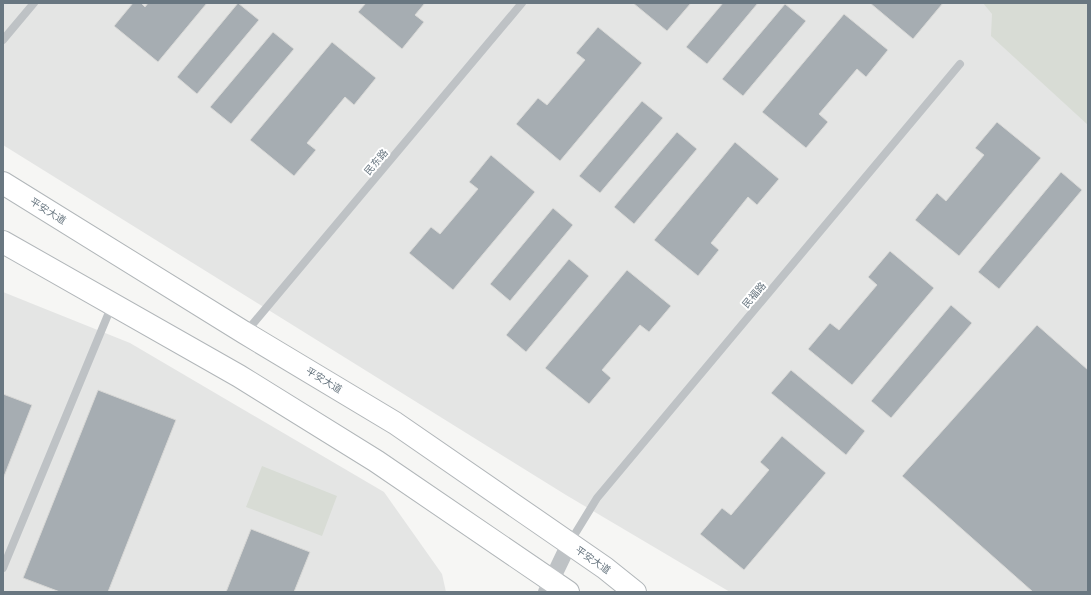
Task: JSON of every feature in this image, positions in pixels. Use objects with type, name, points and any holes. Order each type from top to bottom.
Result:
[{"type":"main road","name":"平安大道","points":[[3,183],[395,423],[605,568],[635,592]]},
{"type":"main road","points":[[3,242],[239,376],[376,461],[555,588]]},
{"type":"street","points":[[555,588],[569,544]]},
{"type":"lane","points":[[3,40],[34,3]]},
{"type":"lane","name":"民东路","points":[[246,333],[522,3]]},
{"type":"lane","name":"民福路","points":[[569,544],[597,498],[960,64]]},
{"type":"lane","points":[[3,568],[112,304]]},
{"type":"shaded area","points":[[3,3],[988,3],[1088,116],[1088,592],[730,592],[566,495],[3,145]]},
{"type":"shaded area","points":[[983,3],[1088,3],[1088,125],[991,36],[992,14]]},
{"type":"shaded area","points":[[3,292],[130,343],[384,492],[442,574],[446,592],[3,592]]},
{"type":"shaded area","points":[[262,466],[337,496],[322,536],[246,507]]},
{"type":"building","points":[[133,3],[141,3],[145,7],[148,3],[207,3],[158,62],[114,26]]},
{"type":"building","points":[[238,3],[259,20],[197,94],[177,77]]},
{"type":"building","points":[[366,3],[425,3],[415,15],[424,22],[402,49],[358,12]]},
{"type":"building","points":[[633,3],[691,3],[667,31]]},
{"type":"building","points":[[723,3],[758,3],[707,64],[686,47]]},
{"type":"building","points":[[870,3],[943,3],[913,39]]},
{"type":"building","points":[[785,4],[806,21],[743,96],[722,79]]},
{"type":"building","points":[[844,14],[888,50],[866,77],[857,69],[819,114],[828,122],[806,148],[762,112]]},
{"type":"building","points":[[598,27],[642,63],[560,161],[516,124],[538,98],[547,105],[585,60],[576,53]]},
{"type":"building","points":[[273,32],[294,49],[231,124],[210,107]]},
{"type":"building","points":[[332,42],[376,78],[354,105],[345,97],[307,143],[316,150],[294,176],[250,140]]},
{"type":"building","points":[[642,101],[663,118],[600,193],[579,176]]},
{"type":"building","points":[[997,122],[1041,158],[959,256],[915,220],[937,193],[946,201],[984,155],[975,148]]},
{"type":"building","points":[[677,132],[697,149],[634,224],[614,207]]},
{"type":"building","points":[[735,142],[779,179],[757,205],[748,197],[711,243],[719,250],[698,276],[654,240]]},
{"type":"building","points":[[491,155],[535,192],[453,290],[409,253],[431,227],[440,234],[478,189],[469,182]]},
{"type":"building","points":[[1061,172],[1082,190],[999,289],[978,272]]},
{"type":"building","points":[[553,208],[573,225],[510,301],[490,284]]},
{"type":"building","points":[[890,251],[934,288],[852,385],[808,349],[830,323],[839,330],[877,285],[868,277]]},
{"type":"building","points":[[569,259],[589,276],[526,352],[506,335]]},
{"type":"building","points":[[627,270],[671,306],[649,332],[640,325],[602,370],[611,378],[589,404],[545,368]]},
{"type":"building","points":[[951,305],[972,323],[891,418],[871,401]]},
{"type":"building","points":[[1037,325],[1088,370],[1088,592],[1033,592],[902,476]]},
{"type":"building","points":[[791,370],[865,431],[846,455],[771,393]]},
{"type":"building","points":[[98,390],[176,420],[108,592],[60,592],[23,578]]},
{"type":"building","points":[[3,394],[32,405],[3,479]]},
{"type":"building","points":[[782,436],[826,473],[744,570],[700,534],[722,508],[731,515],[769,470],[760,462]]},
{"type":"building","points":[[251,529],[310,552],[294,592],[226,592]]}]
